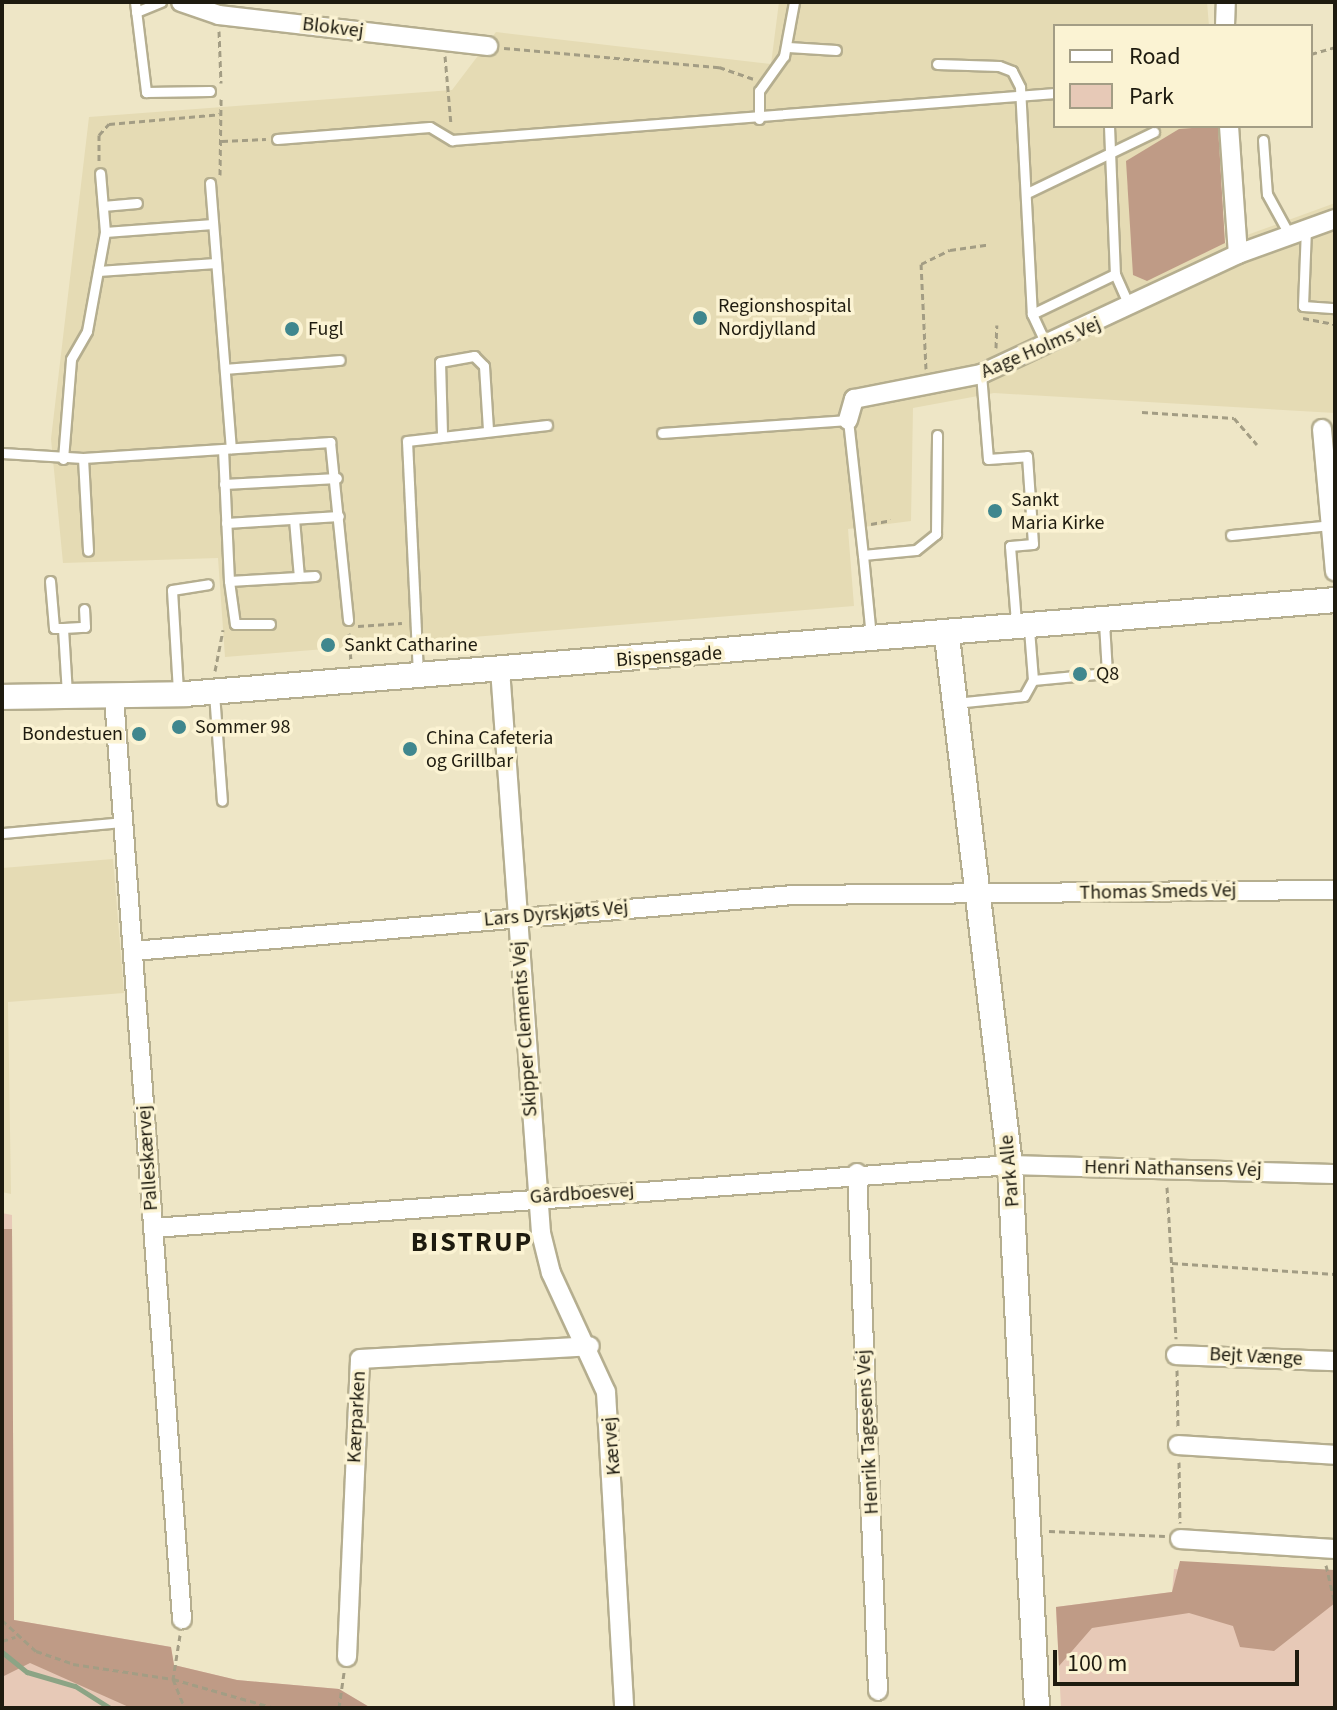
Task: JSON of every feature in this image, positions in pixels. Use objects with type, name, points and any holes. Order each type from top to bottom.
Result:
[{"type":"street","name":"Blokvej","points":[[181,2],[219,15],[488,46]]},
{"type":"street","points":[[1225,24],[1226,2]]},
{"type":"street","points":[[1229,128],[1238,254]]},
{"type":"street","name":"Aage Holms Vej","points":[[848,420],[854,399],[927,389],[981,374],[1130,309],[1238,254],[1335,219]]},
{"type":"street","points":[[1322,429],[1334,558]]},
{"type":"street","name":"Bispensgade","points":[[2,697],[178,694],[871,644],[1335,600]]},
{"type":"street","name":"Park Alle","points":[[947,637],[1010,1165],[1037,1708]]},
{"type":"street","name":"Skipper Clements Vej","points":[[500,669],[539,1197]]},
{"type":"street","name":"Palleskærvej","points":[[114,697],[182,1619]]},
{"type":"street","name":"Thomas Smeds Vej","points":[[980,894],[1335,890]]},
{"type":"street","name":"Lars Dyrskjøts Vej","points":[[133,951],[793,895],[980,894]]},
{"type":"street","name":"Gårdboesvej","points":[[153,1228],[857,1173],[1010,1165]]},
{"type":"street","name":"Henri Nathansens Vej","points":[[1010,1165],[1335,1174]]},
{"type":"street","name":"Henrik Tagesens Vej","points":[[857,1173],[878,1691]]},
{"type":"street","name":"Kærvej","points":[[539,1197],[551,1273],[590,1346],[613,1435],[624,1708]]},
{"type":"street","name":"Kærparken","points":[[347,1657],[360,1359],[590,1346]]},
{"type":"street","name":"Bejt Vænge","points":[[1176,1355],[1335,1361]]},
{"type":"street","points":[[1178,1445],[1335,1455]]},
{"type":"street","points":[[1180,1539],[1331,1548]]},
{"type":"lane","points":[[161,2],[135,7],[146,92],[210,91]]},
{"type":"lane","points":[[759,119],[762,84],[788,47],[794,2]]},
{"type":"lane","points":[[788,47],[836,50]]},
{"type":"lane","points":[[937,64],[1012,71],[1022,96],[1032,314],[1048,347]]},
{"type":"lane","points":[[277,139],[430,127],[452,140],[759,119],[1053,93]]},
{"type":"lane","points":[[1109,128],[1115,274],[1130,309]]},
{"type":"lane","points":[[1027,193],[1154,132]]},
{"type":"lane","points":[[1263,140],[1267,194],[1297,231],[1303,306],[1335,308]]},
{"type":"lane","points":[[63,459],[71,359],[87,331],[105,232],[100,173]]},
{"type":"lane","points":[[210,183],[225,369],[227,448],[224,484],[232,612],[237,626],[270,624]]},
{"type":"lane","points":[[103,206],[137,203]]},
{"type":"lane","points":[[105,232],[213,224]]},
{"type":"lane","points":[[98,271],[216,263]]},
{"type":"lane","points":[[1032,314],[1115,274]]},
{"type":"lane","points":[[442,433],[440,362],[474,356],[484,366],[488,430]]},
{"type":"lane","points":[[225,369],[340,360]]},
{"type":"lane","points":[[955,703],[1024,696],[1033,680],[1010,546],[1033,544],[1027,456],[988,459],[981,374]]},
{"type":"lane","points":[[662,433],[848,420],[871,644]]},
{"type":"lane","points":[[418,676],[404,446],[416,435],[547,425]]},
{"type":"lane","points":[[863,555],[916,550],[936,534],[937,435]]},
{"type":"lane","points":[[2,453],[63,459],[330,442],[337,478],[348,623]]},
{"type":"lane","points":[[83,458],[88,551]]},
{"type":"lane","points":[[224,484],[337,478]]},
{"type":"lane","points":[[226,523],[339,516]]},
{"type":"lane","points":[[1231,535],[1332,516]]},
{"type":"lane","points":[[294,519],[299,577]]},
{"type":"lane","points":[[229,581],[315,576]]},
{"type":"lane","points":[[50,581],[54,628],[85,627],[84,609]]},
{"type":"lane","points":[[178,694],[172,590],[208,584]]},
{"type":"lane","points":[[1033,680],[1107,673],[1104,622]]},
{"type":"lane","points":[[63,628],[67,697]]},
{"type":"lane","points":[[215,691],[222,801]]},
{"type":"lane","points":[[2,833],[123,822]]},
{"type":"path","points":[[210,183],[221,175],[219,15]]},
{"type":"path","points":[[444,41],[452,140]]},
{"type":"path","points":[[488,46],[719,67],[762,84]]},
{"type":"path","points":[[1313,53],[1335,47]]},
{"type":"path","points":[[100,173],[98,141],[109,124],[221,114]]},
{"type":"path","points":[[222,141],[277,139]]},
{"type":"path","points":[[927,389],[921,264],[950,250],[987,245]]},
{"type":"path","points":[[1302,322],[1335,324]]},
{"type":"path","points":[[1142,412],[1234,418],[1257,444]]},
{"type":"path","points":[[859,529],[891,520]]},
{"type":"path","points":[[215,691],[214,657],[224,650],[223,614],[232,612]]},
{"type":"path","points":[[353,681],[348,623],[414,622]]},
{"type":"path","points":[[1172,1263],[1335,1274]]},
{"type":"path","points":[[1030,1530],[1180,1539]]},
{"type":"path","points":[[1331,1548],[1325,1582],[1335,1603]]},
{"type":"path","points":[[182,1619],[173,1679],[185,1708]]},
{"type":"path","points":[[2,1620],[15,1637],[73,1664],[173,1679],[275,1708]]},
{"type":"path","points":[[3,1641],[15,1637]]},
{"type":"path","points":[[339,1708],[347,1657]]},
{"type":"shaded area","name":"Regionshospital Nordjylland","points":[[779,2],[1207,2],[1209,24],[1053,24],[1053,128],[1216,128],[1225,243],[1335,203],[1335,413],[994,393],[913,408],[911,521],[848,529],[854,606],[225,657],[218,558],[63,563],[51,439],[89,117],[452,90],[496,32],[771,64]]},
{"type":"shaded area","points":[[1218,128],[1225,243],[1147,281],[1133,275],[1126,161],[1179,129]]},
{"type":"shaded area","points":[[113,859],[124,993],[8,1002],[11,1194],[2,1192],[2,868]]},
{"type":"shaded area","points":[[2,1229],[12,1229],[14,1620],[171,1647],[174,1665],[237,1680],[339,1689],[371,1708],[131,1708],[30,1663],[2,1677]]},
{"type":"shaded area","points":[[1180,1561],[1335,1570],[1335,1603],[1274,1651],[1240,1647],[1233,1626],[1189,1613],[1092,1628],[1059,1666],[1056,1607],[1172,1592]]},
{"type":"green space","points":[[2,1213],[12,1215],[14,1620],[171,1647],[174,1665],[237,1680],[339,1689],[371,1708],[2,1708]]},
{"type":"green space","points":[[1174,1569],[1335,1578],[1335,1708],[1061,1708],[1056,1607],[1172,1592]]},
{"type":"waterway","points":[[2,1652],[27,1672],[75,1686],[110,1708]]},
{"type":"place","name":"Regionshospital Nordjylland","points":[[700,318]]},
{"type":"place","name":"Fugl","points":[[292,329]]},
{"type":"place","name":"Sankt Maria Kirke","points":[[995,511]]},
{"type":"place","name":"Sankt Catharine","points":[[328,645]]},
{"type":"place","name":"Q8","points":[[1080,674]]},
{"type":"place","name":"Sommer 98","points":[[179,727]]},
{"type":"place","name":"Bondestuen","points":[[139,734]]},
{"type":"place","name":"China Cafeteria og Grillbar","points":[[410,749]]},
{"type":"district","name":"BISTRUP","points":[[472,1242]]}]
